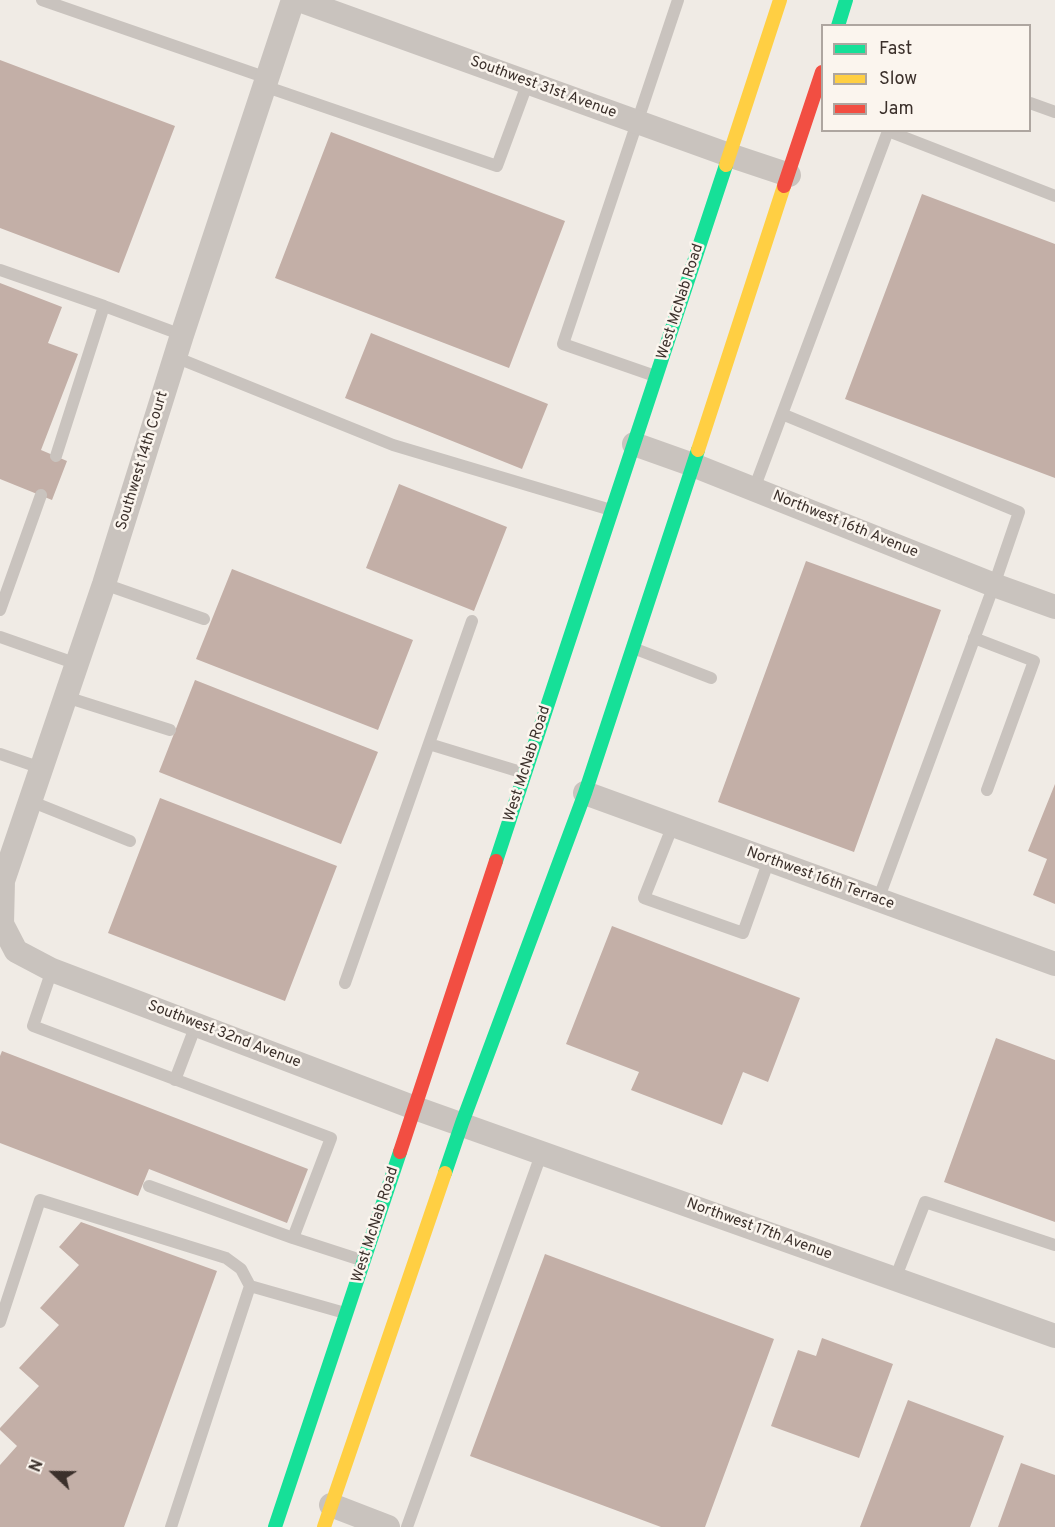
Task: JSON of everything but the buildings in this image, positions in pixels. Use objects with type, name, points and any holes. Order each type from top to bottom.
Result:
[{"type":"main road","name":"West McNab Road","points":[[275,1527],[780,0]]},
{"type":"main road","points":[[839,24],[846,0]]},
{"type":"main road","points":[[327,1516],[462,1124],[585,793],[821,75]]},
{"type":"street","name":"Southwest 14th Court","points":[[1,925],[5,857],[30,801],[104,584],[179,346],[293,0]]},
{"type":"street","name":"Southwest 31st Avenue","points":[[299,0],[340,7],[528,82],[789,175]]},
{"type":"street","name":"Northwest 16th Avenue","points":[[634,444],[693,465],[994,585],[1055,606]]},
{"type":"street","name":"Northwest 16th Terrace","points":[[585,793],[1055,964]]},
{"type":"street","name":"Southwest 32nd Avenue","points":[[1,925],[16,951],[52,970],[462,1124]]},
{"type":"street","name":"Northwest 17th Avenue","points":[[462,1124],[1055,1336]]},
{"type":"street","points":[[327,1516],[388,1527]]},
{"type":"lane","points":[[42,0],[497,166],[528,82]]},
{"type":"lane","points":[[656,376],[563,344],[678,0]]},
{"type":"lane","points":[[1031,104],[1055,112]]},
{"type":"lane","points":[[754,489],[888,132]]},
{"type":"lane","points":[[891,132],[1055,196]]},
{"type":"lane","points":[[0,270],[104,306],[179,346],[393,445],[612,511]]},
{"type":"lane","points":[[56,456],[104,306]]},
{"type":"lane","points":[[782,414],[1019,512],[878,900]]},
{"type":"lane","points":[[0,610],[41,495]]},
{"type":"lane","points":[[104,584],[204,619]]},
{"type":"lane","points":[[345,983],[472,621]]},
{"type":"lane","points":[[0,637],[77,664]]},
{"type":"lane","points":[[974,638],[1034,661],[987,790]]},
{"type":"lane","points":[[632,648],[711,678]]},
{"type":"lane","points":[[66,697],[170,730]]},
{"type":"lane","points":[[429,744],[525,773]]},
{"type":"lane","points":[[0,754],[41,768]]},
{"type":"lane","points":[[30,801],[130,841]]},
{"type":"lane","points":[[673,825],[644,898],[743,933],[769,860]]},
{"type":"lane","points":[[52,970],[33,1026],[331,1138],[293,1238]]},
{"type":"lane","points":[[175,1080],[196,1025]]},
{"type":"lane","points":[[407,1527],[542,1152]]},
{"type":"lane","points":[[149,1186],[364,1261]]},
{"type":"lane","points":[[0,1322],[40,1200],[225,1258],[241,1269],[250,1286],[347,1314]]},
{"type":"lane","points":[[895,1279],[925,1202],[1055,1245]]},
{"type":"lane","points":[[171,1527],[250,1286]]},
{"type":"traffic: fast","points":[[839,24],[846,0]]},
{"type":"traffic: fast","points":[[496,861],[726,165]]},
{"type":"traffic: fast","points":[[445,1173],[585,793],[698,450]]},
{"type":"traffic: fast","points":[[275,1527],[400,1152]]},
{"type":"traffic: slow","points":[[726,165],[780,0]]},
{"type":"traffic: slow","points":[[698,450],[784,186]]},
{"type":"traffic: slow","points":[[324,1527],[445,1173]]},
{"type":"traffic: jam","points":[[784,186],[821,75]]},
{"type":"traffic: jam","points":[[400,1152],[496,861]]}]
